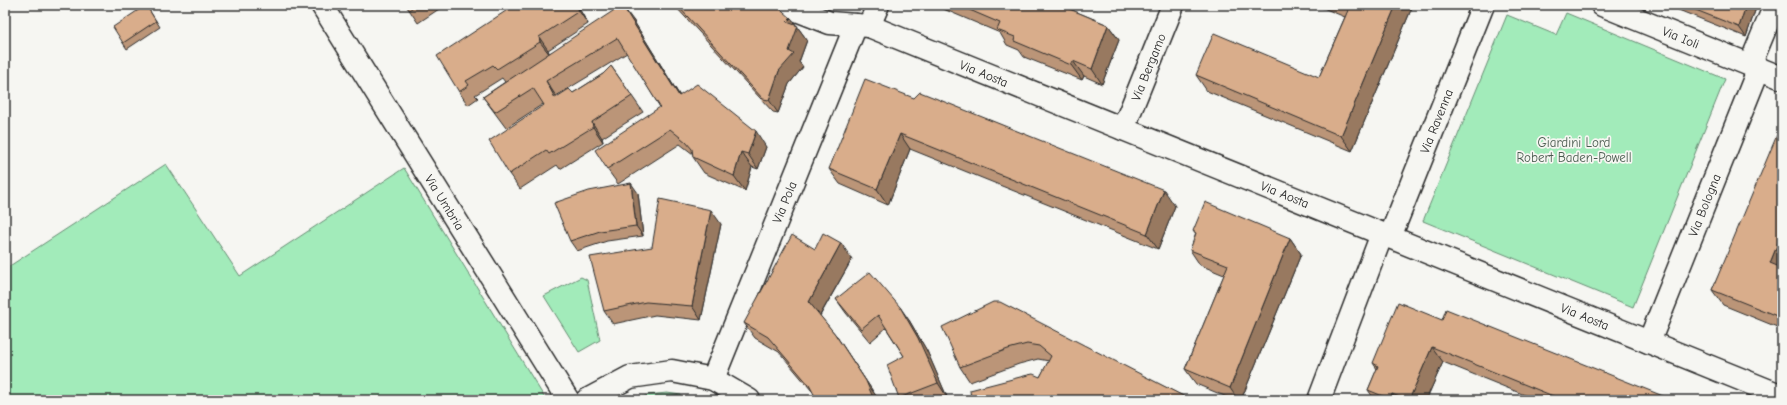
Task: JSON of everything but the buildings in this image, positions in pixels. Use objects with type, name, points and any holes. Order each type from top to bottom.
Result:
[{"type":"street","name":"Via Umbria","points":[[322,5],[568,400]]},
{"type":"street","name":"Via Aosta","points":[[784,5],[830,23],[863,25],[1782,396]]},
{"type":"street","name":"Via Pola","points":[[713,379],[863,25],[878,5]]},
{"type":"street","name":"Via Bergamo","points":[[1123,129],[1173,5]]},
{"type":"street","name":"Via Ravenna","points":[[1319,400],[1386,235],[1483,5]]},
{"type":"street","name":"Via Ioli","points":[[1602,5],[1782,78]]},
{"type":"street","name":"Via Bologna","points":[[1649,342],[1754,67],[1775,5]]},
{"type":"street","points":[[586,400],[630,377],[672,371],[713,379],[749,400]]},
{"type":"green space","name":"Giardini Lord Robert Baden-Powell","points":[[1566,13],[1725,79],[1633,307],[1423,221],[1507,15],[1556,35]]},
{"type":"green space","points":[[166,164],[240,276],[404,168],[546,400],[5,400],[5,269]]},
{"type":"green space","points":[[581,277],[587,280],[600,340],[579,352],[544,296]]},
{"type":"green space","points":[[667,393],[681,395],[680,400],[632,400],[648,395]]}]
